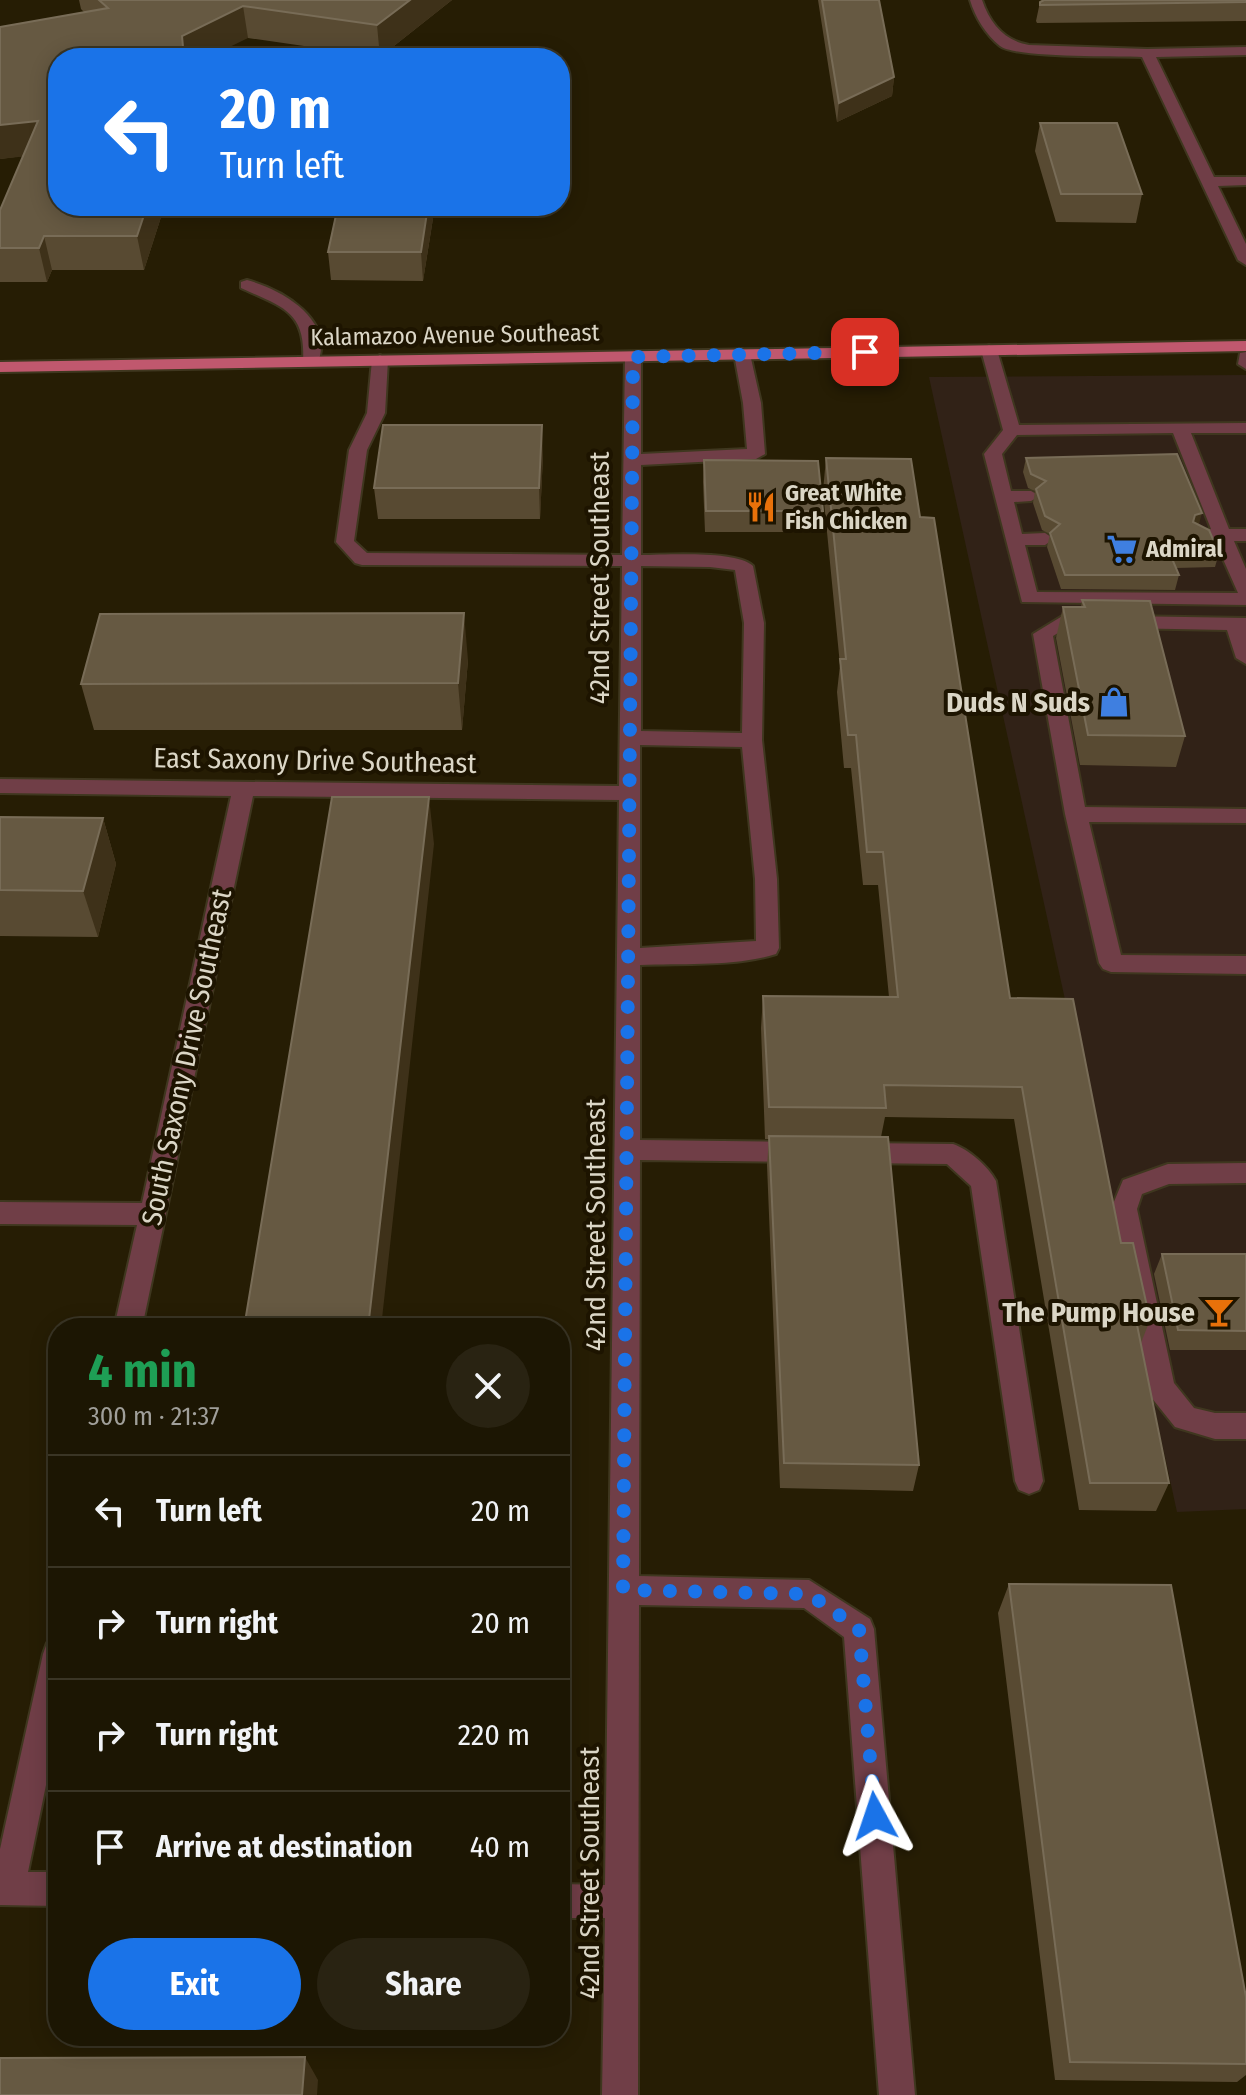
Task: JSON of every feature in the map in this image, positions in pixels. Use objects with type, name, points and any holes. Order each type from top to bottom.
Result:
[{"type":"main road","name":"Kalamazoo Avenue Southeast","points":[[0,367],[1246,346]]},
{"type":"street","points":[[976,0],[981,16],[1006,45],[1046,51],[1246,51]]},
{"type":"street","points":[[1147,53],[1246,260]]},
{"type":"street","points":[[1209,182],[1246,181]]},
{"type":"street","points":[[247,285],[266,293],[304,319],[312,331],[311,361]]},
{"type":"street","points":[[989,350],[1012,430]]},
{"type":"street","points":[[632,460],[756,454],[752,403],[742,354]]},
{"type":"street","name":"42nd Street Southeast","points":[[620,2095],[633,357]]},
{"type":"street","points":[[1246,357],[1246,364]]},
{"type":"street","points":[[380,360],[376,413],[358,450],[345,542],[362,559],[710,561],[744,566],[754,623],[752,740],[766,879],[768,948],[629,957]]},
{"type":"street","points":[[1180,428],[1246,591]]},
{"type":"street","points":[[1012,430],[1246,428]]},
{"type":"street","points":[[1012,430],[993,454],[1029,598],[1246,599]]},
{"type":"street","points":[[1183,491],[1204,490]]},
{"type":"street","points":[[1003,497],[1031,496]]},
{"type":"street","points":[[1201,535],[1246,535]]},
{"type":"street","points":[[1015,540],[1045,539]]},
{"type":"street","points":[[1246,658],[1241,624],[1064,621],[1043,634],[1076,814],[1111,963],[1246,965]]},
{"type":"street","points":[[630,738],[752,740]]},
{"type":"street","name":"East Saxony Drive Southeast","points":[[0,786],[630,793]]},
{"type":"street","name":"South Saxony Drive Southeast","points":[[130,1318],[244,787]]},
{"type":"street","points":[[1076,814],[1246,816]]},
{"type":"street","points":[[627,1150],[953,1154],[983,1181],[1029,1481]]},
{"type":"street","points":[[1246,1173],[1168,1174],[1132,1187],[1124,1209],[1161,1388],[1185,1418],[1215,1426],[1246,1426]]},
{"type":"street","points":[[0,1213],[153,1214]]},
{"type":"street","points":[[623,1590],[809,1594],[859,1629],[897,2095]]},
{"type":"street","points":[[48,1697],[4,1888],[48,1889]]},
{"type":"street","points":[[570,1901],[621,1902]]},
{"type":"shaded area","points":[[1246,375],[1246,1509],[1177,1512],[929,377]]},
{"type":"building","points":[[99,0],[410,0],[377,25],[243,6],[182,36],[183,48],[48,48],[48,216],[144,216],[137,236],[44,236],[39,248],[0,248],[0,210],[38,121],[0,125],[0,27],[108,8]]},
{"type":"building","points":[[822,0],[879,0],[894,77],[839,103]]},
{"type":"building","points":[[1044,0],[1246,0],[1246,2],[1040,5]]},
{"type":"building","points":[[1040,123],[1117,123],[1142,194],[1061,194]]},
{"type":"building","points":[[336,216],[426,216],[421,252],[328,252]]},
{"type":"building","points":[[383,425],[542,425],[539,488],[374,488]]},
{"type":"building","points":[[1177,454],[1202,513],[1195,515],[1193,522],[1209,530],[1219,553],[1170,554],[1179,575],[1065,575],[1050,533],[1060,524],[1045,516],[1036,489],[1046,481],[1031,474],[1026,458]]},
{"type":"building","points":[[826,458],[911,459],[920,517],[934,518],[1010,998],[1073,999],[1121,1243],[1133,1243],[1150,1320],[1136,1320],[1169,1483],[1090,1483],[1022,1087],[884,1085],[886,1108],[769,1107],[763,996],[898,997],[883,852],[867,852],[856,735],[848,735],[840,659],[846,659]]},
{"type":"building","points":[[704,460],[818,461],[823,511],[706,511]]},
{"type":"building","name":"Duds N Suds","points":[[1082,600],[1150,601],[1185,736],[1088,735],[1063,607],[1085,607]]},
{"type":"building","points":[[464,613],[458,683],[81,684],[100,614]]},
{"type":"building","points":[[332,797],[429,797],[369,1318],[246,1318]]},
{"type":"building","points":[[0,817],[103,818],[83,891],[0,890]]},
{"type":"building","points":[[769,1136],[888,1137],[919,1465],[784,1463]]},
{"type":"building","points":[[1162,1254],[1246,1254],[1246,1331],[1178,1330]]},
{"type":"building","points":[[1009,1584],[1171,1585],[1246,1997],[1246,2064],[1070,2062]]},
{"type":"building","points":[[305,2057],[302,2095],[0,2095],[0,2058]]},
{"type":"place","name":"Great White Fish Chicken","points":[[761,507]]},
{"type":"place","name":"Admiral","points":[[1122,549]]},
{"type":"place","name":"Duds N Suds","points":[[1114,702]]},
{"type":"place","name":"The Pump House","points":[[1219,1312]]},
{"type":"route","points":[[865,352],[633,357],[623,1590],[809,1594],[859,1629],[875,1816]]}]
